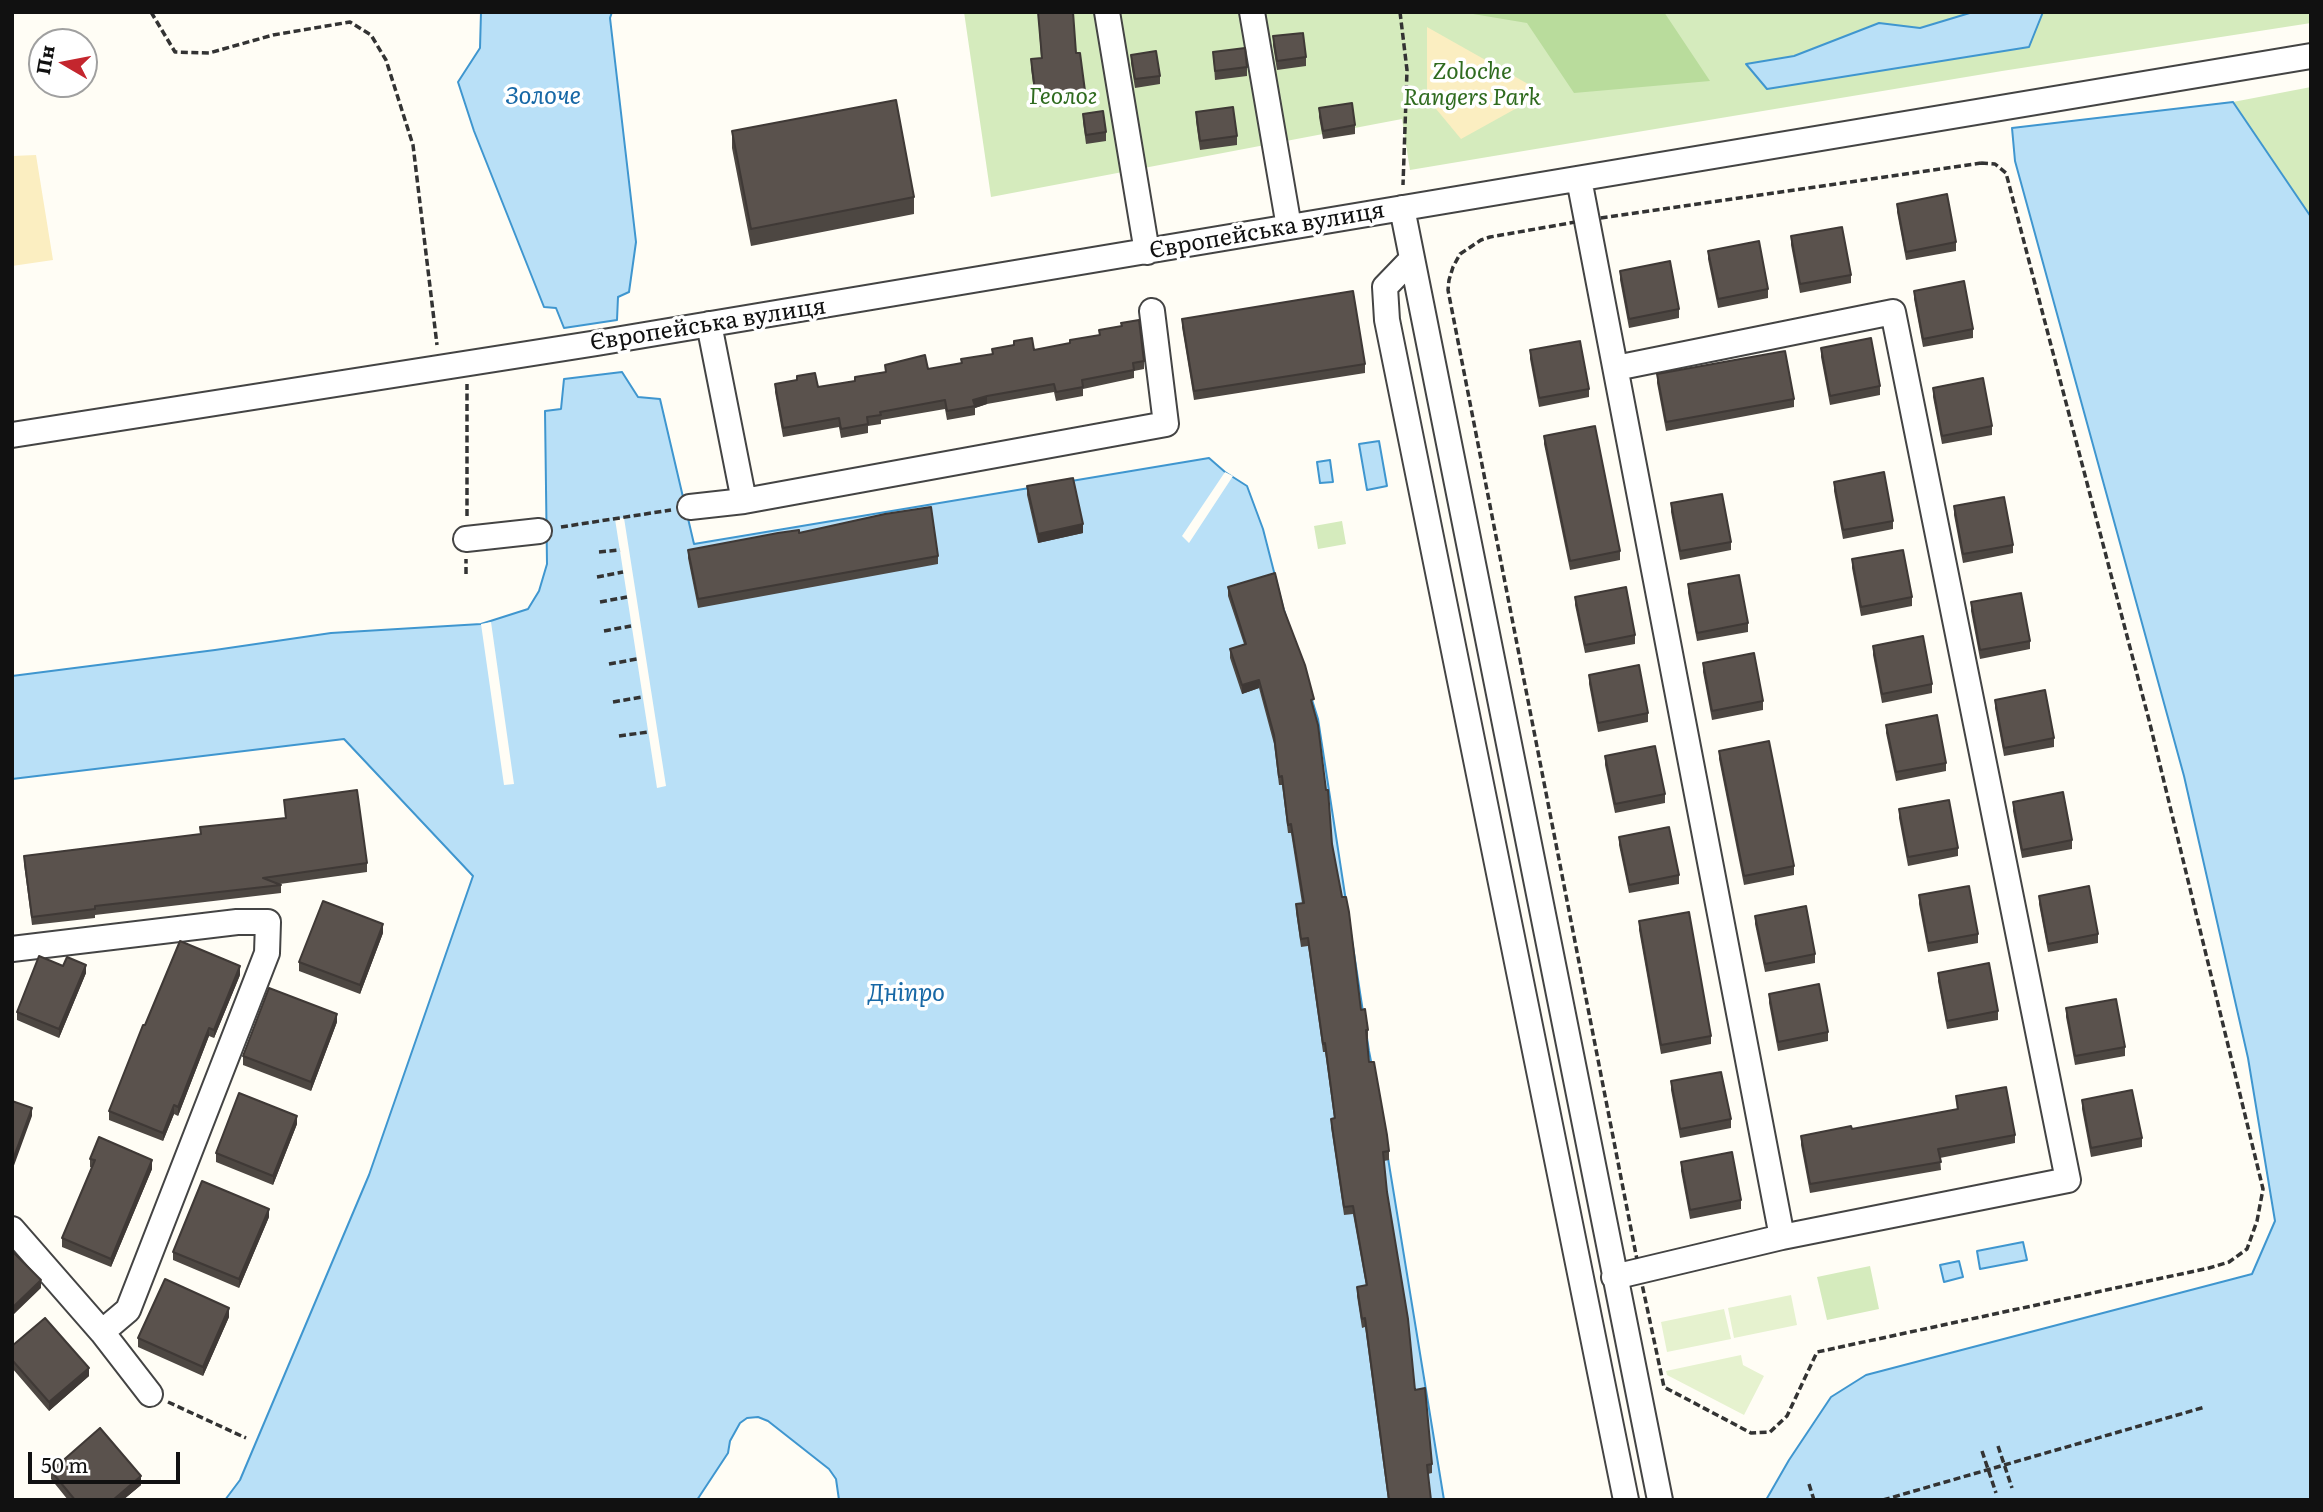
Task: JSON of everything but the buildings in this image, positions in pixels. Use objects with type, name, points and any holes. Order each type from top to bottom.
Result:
[{"type":"street","points":[[1107,12],[1147,252]]},
{"type":"street","points":[[1252,12],[1289,228]]},
{"type":"street","name":"Європейська вулиця","points":[[12,435],[1147,252],[2311,56]]},
{"type":"street","points":[[1579,179],[1782,1237]]},
{"type":"street","points":[[1402,208],[1660,1500]]},
{"type":"street","points":[[1412,259],[1385,287],[1387,320],[1626,1500]]},
{"type":"street","points":[[690,508],[744,501],[1166,424],[1152,311]]},
{"type":"street","points":[[1614,1277],[1782,1237],[2068,1180],[1893,312],[1616,368]]},
{"type":"street","points":[[709,324],[744,501]]},
{"type":"street","points":[[466,539],[539,531]]},
{"type":"street","points":[[12,949],[237,922],[268,922],[267,953],[128,1310],[102,1332]]},
{"type":"street","points":[[12,1229],[102,1332],[150,1394]]},
{"type":"path","points":[[151,12],[175,52],[209,52],[273,35],[350,22],[372,35],[386,60],[413,145],[440,368]]},
{"type":"path","points":[[1400,12],[1407,70],[1402,208]]},
{"type":"path","points":[[1981,163],[1996,164],[2006,173],[2150,723],[2263,1189],[2257,1221],[2247,1249],[2229,1262],[1816,1352],[1787,1416],[1770,1432],[1751,1433],[1664,1387],[1448,290],[1453,267],[1460,254],[1481,240],[1587,220],[1981,163]]},
{"type":"path","points":[[465,364],[468,393],[466,574]]},
{"type":"path","points":[[539,531],[690,508]]},
{"type":"path","points":[[599,552],[620,550]]},
{"type":"path","points":[[597,577],[623,572]]},
{"type":"path","points":[[600,601],[627,597]]},
{"type":"path","points":[[604,631],[631,626]]},
{"type":"path","points":[[609,664],[636,659]]},
{"type":"path","points":[[613,702],[642,697]]},
{"type":"path","points":[[619,736],[648,732]]},
{"type":"path","points":[[150,1394],[246,1438]]},
{"type":"path","points":[[1883,1500],[2205,1407]]},
{"type":"path","points":[[1998,1446],[2012,1488]]},
{"type":"path","points":[[1982,1451],[1996,1493]]},
{"type":"path","points":[[1810,1484],[1814,1500]]},
{"type":"green space","points":[[964,12],[2311,12],[2311,23],[2002,71],[1410,170],[1402,119],[991,197]]},
{"type":"green space","points":[[1461,12],[1664,12],[1710,81],[1574,93],[1527,23]]},
{"type":"green space","points":[[2311,87],[2311,217],[2233,102]]},
{"type":"green space","points":[[1342,521],[1346,544],[1318,549],[1314,526]]},
{"type":"green space","points":[[1870,1266],[1879,1309],[1827,1320],[1817,1277]]},
{"type":"green space","points":[[1791,1295],[1797,1325],[1734,1338],[1728,1308]]},
{"type":"green space","points":[[1724,1309],[1731,1339],[1667,1352],[1661,1322]]},
{"type":"green space","points":[[1741,1355],[1743,1365],[1764,1376],[1744,1415],[1667,1375],[1666,1371]]},
{"type":"sand","points":[[1427,27],[1544,93],[1461,139],[1427,98]]},
{"type":"sand","points":[[36,155],[53,260],[12,266],[12,156]]},
{"type":"water","name":"Золоче","points":[[481,12],[612,12],[610,18],[636,242],[629,292],[618,297],[617,320],[564,328],[556,308],[544,307],[474,131],[458,82],[480,48]]},
{"type":"water","points":[[1973,12],[2043,12],[2029,47],[1767,89],[1746,64],[1794,56],[1879,23],[1920,28]]},
{"type":"water","points":[[2233,102],[2311,217],[2311,1500],[1766,1500],[1831,1397],[1866,1375],[2252,1274],[2275,1221],[2248,1058],[2184,776],[2015,161],[2012,128]]},
{"type":"water","name":"Дніпро","points":[[622,372],[638,397],[660,399],[694,544],[1209,458],[1247,486],[1263,529],[1283,607],[1318,719],[1369,1051],[1444,1500],[839,1500],[836,1479],[829,1469],[768,1421],[758,1417],[747,1418],[740,1423],[730,1441],[728,1453],[697,1500],[225,1500],[240,1480],[369,1175],[473,876],[344,739],[12,779],[12,676],[331,633],[481,624],[528,609],[539,591],[547,564],[545,411],[561,409],[564,379]]},
{"type":"water","points":[[1379,441],[1387,486],[1367,490],[1359,444]]},
{"type":"water","points":[[1330,460],[1333,482],[1320,483],[1317,462]]},
{"type":"water","points":[[2023,1242],[2027,1260],[1980,1269],[1977,1251]]},
{"type":"water","points":[[1959,1261],[1963,1277],[1944,1282],[1940,1265]]},
{"type":"pier","points":[[1225,472],[1233,476],[1189,543],[1182,536]]},
{"type":"pier","points":[[624,518],[666,786],[657,788],[615,519]]},
{"type":"pier","points":[[491,622],[514,784],[504,785],[481,624]]},
{"type":"park label","name":"Zoloche Rangers Park","points":[[1472,85]]},
{"type":"park label","name":"Геолог","points":[[1063,97]]}]
